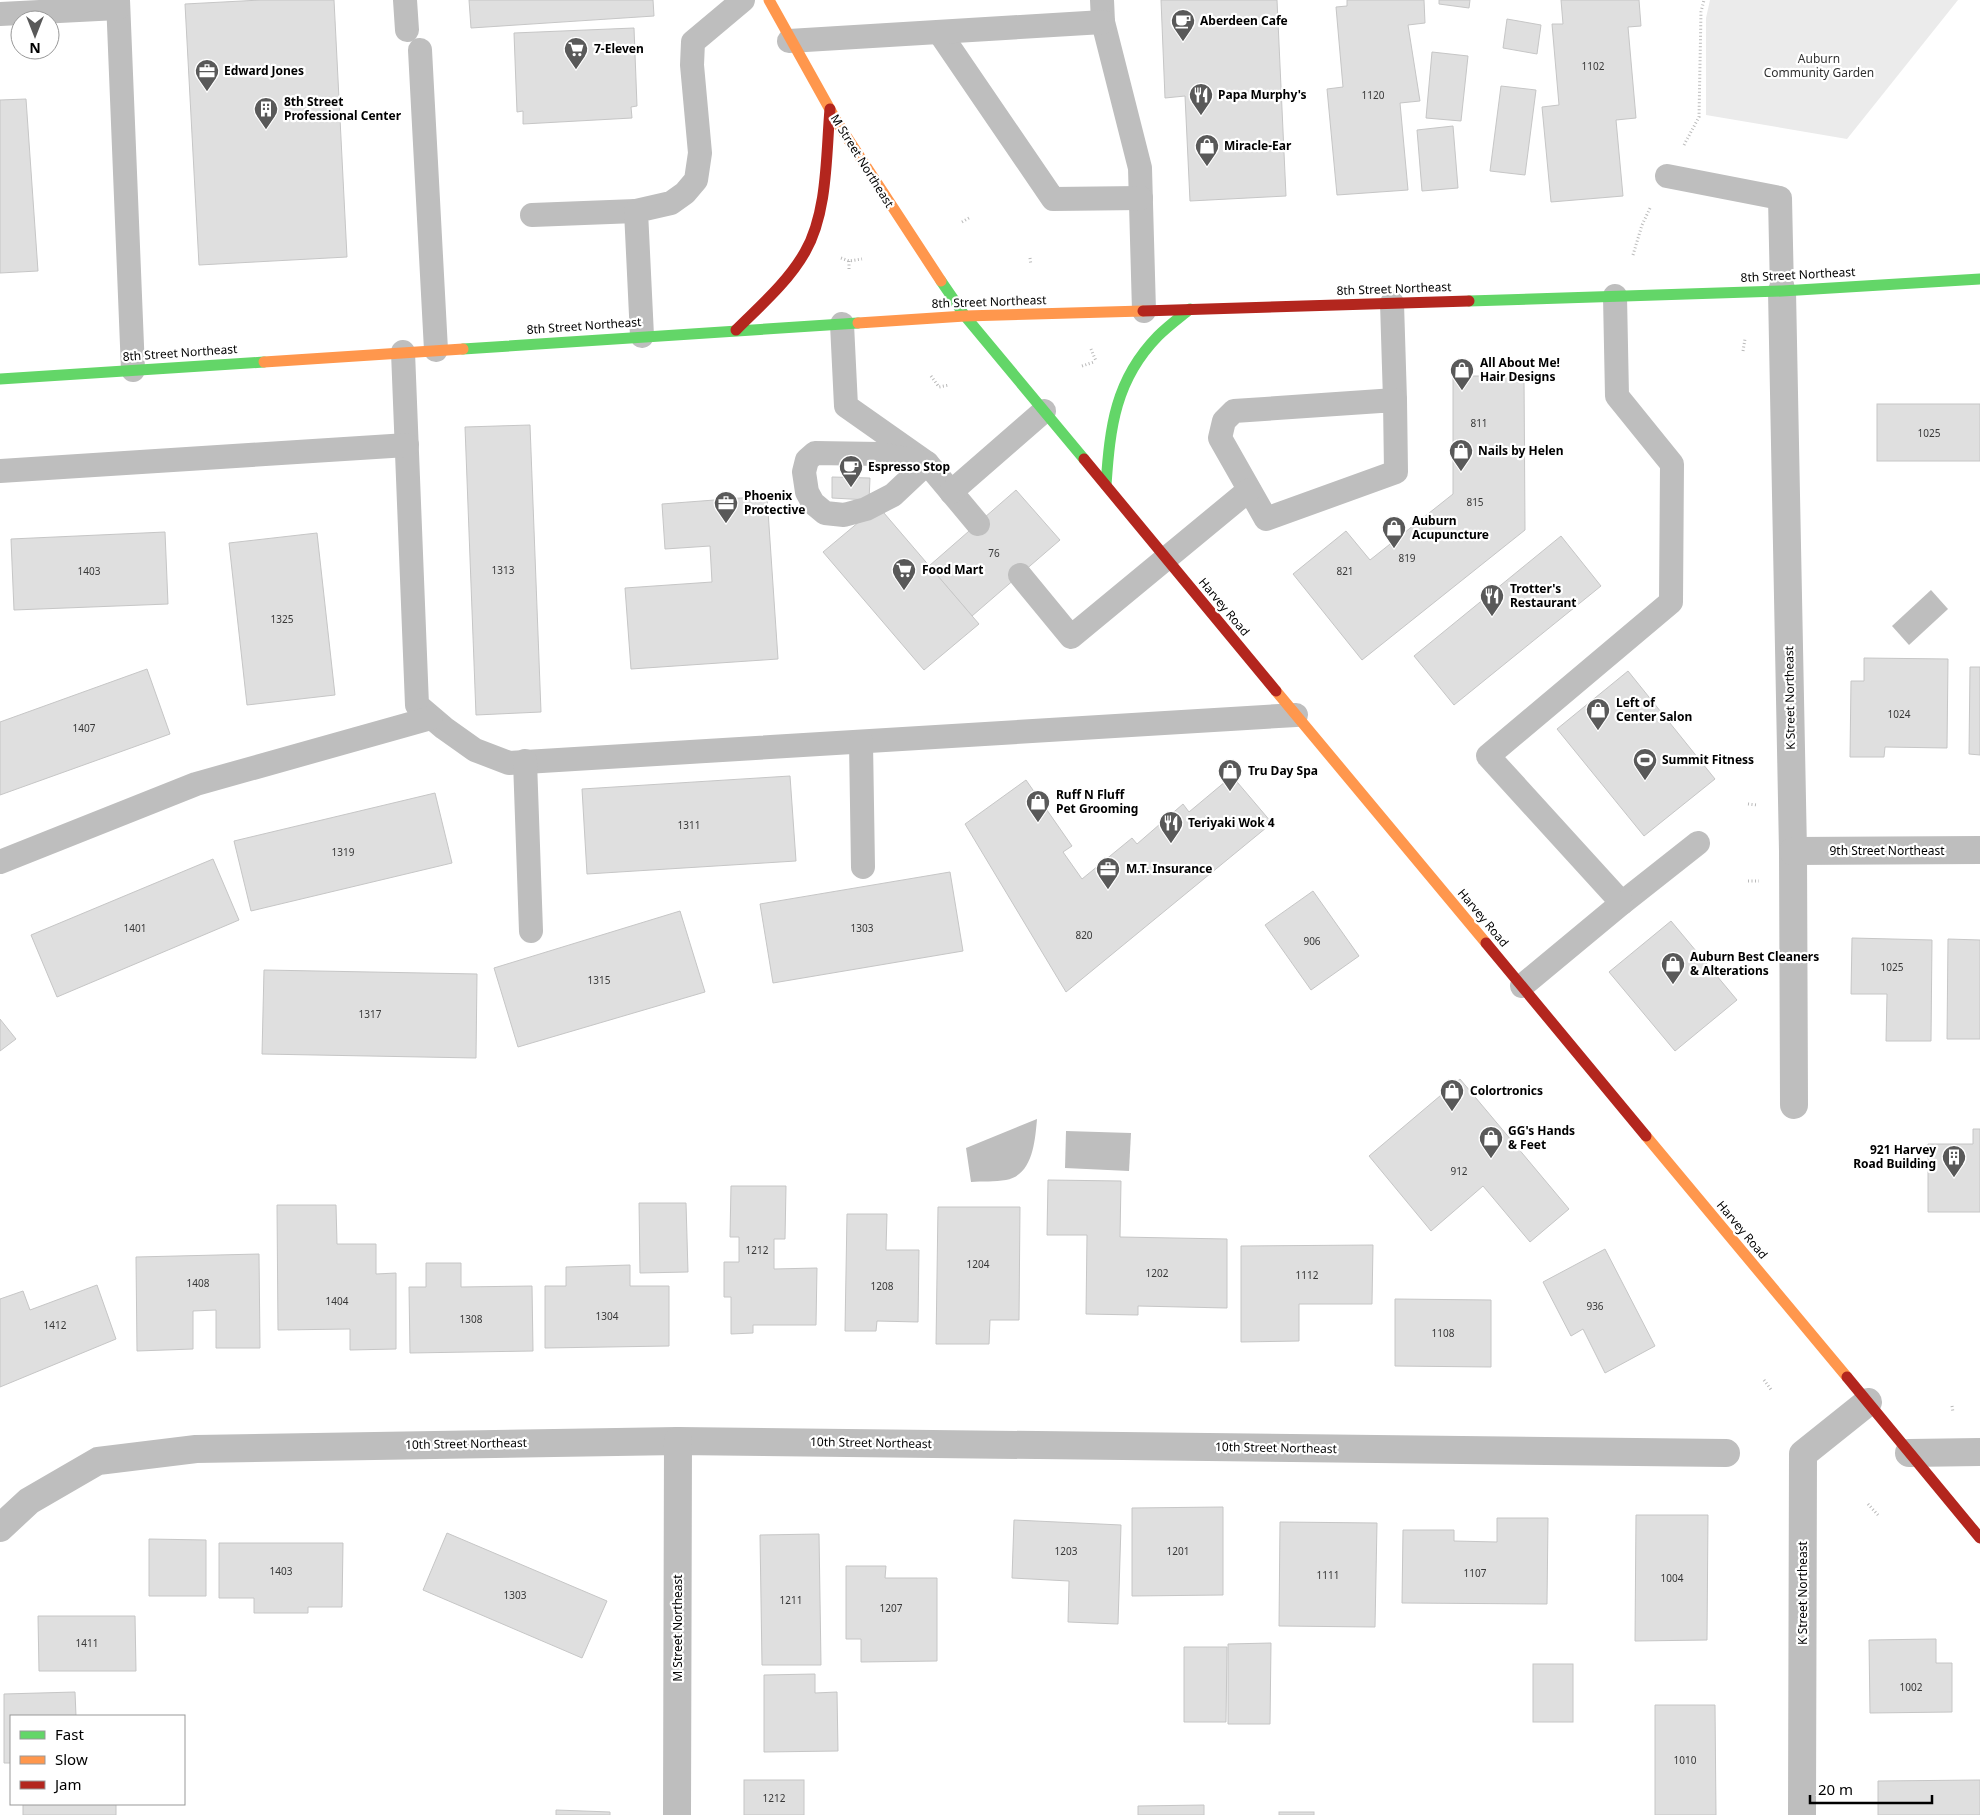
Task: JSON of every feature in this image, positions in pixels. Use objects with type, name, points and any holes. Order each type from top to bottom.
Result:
[{"type":"main road","name":"M Street Northeast","points":[[769,0],[789,41],[863,167],[965,316]]},
{"type":"main road","points":[[736,330],[790,273],[810,244],[821,206],[830,109]]},
{"type":"main road","name":"8th Street Northeast","points":[[0,379],[965,316],[1782,291],[1980,280]]},
{"type":"main road","points":[[1106,485],[1109,435],[1116,398],[1132,368],[1155,338],[1190,309]]},
{"type":"main road","name":"Harvey Road","points":[[965,316],[1980,1538]]},
{"type":"street","name":"K Street Northeast","points":[[1782,291],[1793,851],[1794,1105]]},
{"type":"street","name":"9th Street Northeast","points":[[1793,851],[1980,850]]},
{"type":"street","name":"K Street Northeast","points":[[1802,1815],[1803,1454],[1868,1402]]},
{"type":"street","name":"10th Street Northeast","points":[[0,1528],[29,1501],[98,1461],[196,1449],[678,1441],[1726,1453]]},
{"type":"street","name":"M Street Northeast","points":[[677,1815],[678,1441]]},
{"type":"street","points":[[1909,1453],[1980,1452]]},
{"type":"lane","points":[[405,0],[407,30]]},
{"type":"lane","points":[[532,215],[636,211],[671,203],[686,192],[696,180],[700,153],[692,65],[693,42],[743,0]]},
{"type":"lane","points":[[0,14],[118,4],[133,370]]},
{"type":"lane","points":[[789,41],[939,32],[1102,11],[1140,168],[1144,311]]},
{"type":"lane","points":[[939,32],[1053,199],[1141,198]]},
{"type":"lane","points":[[420,50],[436,350]]},
{"type":"lane","points":[[1667,176],[1780,198],[1782,291]]},
{"type":"lane","points":[[636,211],[642,336]]},
{"type":"lane","points":[[1615,296],[1618,396],[1672,464],[1671,602],[1488,756],[1622,903]]},
{"type":"lane","points":[[1392,303],[1395,400],[1396,472],[1266,519],[1220,438],[1224,421],[1234,411],[1395,400]]},
{"type":"lane","points":[[842,324],[846,406],[927,463],[978,524]]},
{"type":"lane","points":[[403,352],[417,706],[475,750],[509,763],[1296,715]]},
{"type":"lane","points":[[951,492],[1044,411]]},
{"type":"lane","points":[[0,470],[407,445]]},
{"type":"lane","points":[[815,453],[880,454],[927,463],[894,495],[866,509],[844,515],[825,513],[813,503],[807,492],[804,472],[807,460],[815,453]]},
{"type":"lane","points":[[1020,575],[1071,637],[1249,490]]},
{"type":"lane","points":[[0,862],[196,784],[431,718]]},
{"type":"lane","points":[[861,742],[863,867]]},
{"type":"lane","points":[[525,761],[531,931]]},
{"type":"lane","points":[[1522,986],[1698,843]]},
{"type":"path","points":[[1633,255],[1642,224],[1698,117],[1701,12],[1704,0]]},
{"type":"path","points":[[962,222],[969,218]]},
{"type":"path","points":[[833,254],[849,261],[862,259]]},
{"type":"path","points":[[1030,258],[1032,265]]},
{"type":"path","points":[[849,261],[849,269]]},
{"type":"path","points":[[1744,351],[1745,338]]},
{"type":"path","points":[[1091,349],[1096,362]]},
{"type":"path","points":[[931,376],[939,387],[949,385]]},
{"type":"path","points":[[1748,881],[1760,881]]},
{"type":"path","points":[[1764,1380],[1772,1391]]},
{"type":"path","points":[[1952,1406],[1953,1412]]},
{"type":"path","points":[[1868,1504],[1878,1515]]},
{"type":"green space","name":"Auburn Community Garden","points":[[1710,0],[1958,0],[1847,139],[1706,115],[1706,18]]},
{"type":"shaded area","points":[[1931,590],[1948,609],[1909,645],[1892,626]]},
{"type":"shaded area","points":[[1037,1119],[1031,1156],[1022,1171],[1015,1177],[1006,1180],[971,1182],[966,1148]]},
{"type":"shaded area","points":[[1066,1131],[1131,1133],[1129,1171],[1065,1168]]},
{"type":"building","name":"8th Street Professional Center","points":[[261,0],[334,0],[347,257],[199,265],[185,4]]},
{"type":"building","points":[[469,0],[653,0],[654,16],[471,28]]},
{"type":"building","points":[[1161,0],[1277,0],[1286,196],[1190,201],[1185,96],[1165,98]]},
{"type":"building","points":[[1347,0],[1424,0],[1425,23],[1408,25],[1420,101],[1400,103],[1408,190],[1337,195],[1327,89],[1343,87],[1336,7],[1347,6]]},
{"type":"building","points":[[1439,0],[1470,0],[1469,8],[1439,4]]},
{"type":"building","points":[[1561,0],[1639,0],[1641,26],[1628,27],[1636,118],[1616,120],[1623,196],[1551,202],[1542,107],[1559,105],[1552,24],[1563,24]]},
{"type":"building","points":[[1507,19],[1541,25],[1537,54],[1503,48]]},
{"type":"building","name":"7-Eleven","points":[[634,28],[637,106],[631,107],[632,118],[523,124],[523,111],[517,112],[514,33]]},
{"type":"building","points":[[1432,52],[1468,56],[1461,121],[1426,118]]},
{"type":"building","points":[[1501,86],[1536,90],[1525,175],[1490,171]]},
{"type":"building","points":[[26,99],[38,271],[0,273],[0,100]]},
{"type":"building","points":[[1453,126],[1458,188],[1422,191],[1417,130]]},
{"type":"building","points":[[1453,376],[1524,376],[1525,530],[1362,660],[1293,574],[1346,531],[1370,560],[1453,494]]},
{"type":"building","points":[[1877,404],[1980,404],[1980,461],[1877,461]]},
{"type":"building","points":[[530,425],[541,712],[476,715],[465,427]]},
{"type":"building","name":"Espresso Stop","points":[[832,477],[870,478],[869,500],[832,498]]},
{"type":"building","points":[[1016,490],[1060,540],[972,616],[929,566]]},
{"type":"building","points":[[767,496],[778,659],[631,669],[625,588],[712,582],[710,546],[665,549],[662,504]]},
{"type":"building","name":"Food Mart","points":[[878,506],[979,624],[924,670],[823,552]]},
{"type":"building","points":[[165,532],[168,604],[14,610],[11,539]]},
{"type":"building","points":[[317,533],[335,695],[247,705],[229,543]]},
{"type":"building","points":[[1561,536],[1601,586],[1454,705],[1414,656]]},
{"type":"building","points":[[1864,658],[1948,659],[1947,748],[1885,747],[1884,757],[1850,757],[1851,681],[1864,681]]},
{"type":"building","points":[[1970,667],[1980,667],[1980,755],[1969,754]]},
{"type":"building","points":[[147,669],[170,734],[0,795],[0,722]]},
{"type":"building","points":[[1628,671],[1715,779],[1644,836],[1557,729]]},
{"type":"building","points":[[790,776],[796,861],[587,874],[582,789]]},
{"type":"building","points":[[1232,776],[1272,823],[1066,992],[965,824],[1026,780],[1072,846],[1063,852],[1082,879],[1132,838],[1137,844],[1183,804],[1189,812]]},
{"type":"building","points":[[435,793],[452,863],[251,911],[234,841]]},
{"type":"building","points":[[213,859],[239,920],[57,997],[31,935]]},
{"type":"building","points":[[950,872],[963,951],[773,983],[760,904]]},
{"type":"building","points":[[1313,891],[1359,956],[1311,990],[1265,925]]},
{"type":"building","points":[[680,911],[705,992],[518,1047],[494,968]]},
{"type":"building","points":[[1671,921],[1737,1000],[1675,1051],[1609,972]]},
{"type":"building","points":[[1852,938],[1932,940],[1931,1041],[1886,1041],[1887,994],[1851,994]]},
{"type":"building","points":[[1948,939],[1980,940],[1980,1039],[1947,1039]]},
{"type":"building","points":[[264,970],[477,974],[476,1058],[262,1054]]},
{"type":"building","points":[[0,1019],[16,1039],[0,1051]]},
{"type":"building","points":[[1460,1079],[1569,1209],[1530,1242],[1483,1186],[1431,1231],[1369,1156]]},
{"type":"building","name":"921 Harvey Road Building","points":[[1973,1129],[1980,1129],[1980,1212],[1928,1212],[1928,1144],[1973,1144]]},
{"type":"building","points":[[1048,1180],[1121,1181],[1120,1237],[1227,1239],[1227,1308],[1138,1306],[1138,1315],[1086,1314],[1087,1235],[1047,1235]]},
{"type":"building","points":[[731,1186],[786,1186],[785,1239],[774,1239],[774,1269],[817,1268],[816,1325],[753,1325],[753,1333],[731,1334],[731,1297],[724,1297],[724,1262],[739,1262],[739,1237],[730,1237]]},
{"type":"building","points":[[639,1203],[686,1203],[688,1272],[640,1273]]},
{"type":"building","points":[[277,1205],[336,1205],[337,1244],[376,1244],[376,1274],[396,1273],[396,1349],[350,1350],[350,1329],[278,1330]]},
{"type":"building","points":[[938,1207],[1020,1207],[1019,1320],[990,1320],[989,1344],[936,1344]]},
{"type":"building","points":[[847,1214],[887,1214],[886,1250],[919,1250],[918,1322],[877,1321],[876,1331],[845,1331]]},
{"type":"building","points":[[1373,1245],[1372,1304],[1299,1304],[1299,1341],[1241,1342],[1241,1246]]},
{"type":"building","points":[[1605,1249],[1655,1346],[1605,1373],[1583,1329],[1571,1336],[1543,1282]]},
{"type":"building","points":[[259,1254],[260,1348],[216,1348],[216,1310],[193,1311],[193,1349],[137,1351],[136,1257]]},
{"type":"building","points":[[426,1263],[461,1263],[461,1287],[532,1286],[533,1351],[410,1353],[409,1287],[426,1287]]},
{"type":"building","points":[[630,1265],[630,1286],[669,1286],[669,1346],[545,1348],[545,1286],[566,1286],[566,1267]]},
{"type":"building","points":[[97,1285],[116,1339],[0,1387],[0,1299],[23,1291],[30,1310]]},
{"type":"building","points":[[1395,1299],[1491,1300],[1491,1367],[1395,1366]]},
{"type":"building","points":[[1223,1507],[1223,1595],[1132,1596],[1132,1508]]},
{"type":"building","points":[[1636,1515],[1708,1515],[1707,1640],[1635,1641]]},
{"type":"building","points":[[1497,1518],[1548,1518],[1547,1604],[1402,1603],[1403,1530],[1454,1530],[1454,1541],[1497,1542]]},
{"type":"building","points":[[1014,1520],[1121,1525],[1118,1624],[1068,1622],[1069,1581],[1012,1578]]},
{"type":"building","points":[[1280,1522],[1377,1523],[1375,1627],[1279,1626]]},
{"type":"building","points":[[447,1533],[607,1601],[582,1658],[423,1590]]},
{"type":"building","points":[[819,1534],[821,1665],[762,1665],[760,1535]]},
{"type":"building","points":[[149,1539],[206,1540],[206,1596],[149,1596]]},
{"type":"building","points":[[219,1543],[343,1543],[342,1607],[308,1607],[308,1613],[254,1613],[254,1598],[219,1598]]},
{"type":"building","points":[[846,1566],[886,1566],[885,1578],[937,1578],[937,1661],[861,1662],[861,1639],[846,1639]]},
{"type":"building","points":[[38,1616],[135,1616],[136,1671],[39,1671]]},
{"type":"building","points":[[1936,1639],[1936,1663],[1952,1663],[1952,1712],[1870,1713],[1869,1640]]},
{"type":"building","points":[[1271,1643],[1270,1724],[1228,1724],[1228,1644]]},
{"type":"building","points":[[1184,1647],[1227,1647],[1226,1722],[1184,1722]]},
{"type":"building","points":[[1533,1664],[1573,1664],[1573,1722],[1533,1722]]},
{"type":"building","points":[[815,1674],[815,1693],[837,1692],[838,1751],[764,1752],[764,1675]]},
{"type":"building","points":[[75,1692],[76,1715],[10,1715],[10,1763],[4,1763],[4,1694]]},
{"type":"building","points":[[1655,1705],[1715,1705],[1716,1815],[1655,1815]]},
{"type":"building","points":[[744,1780],[804,1780],[804,1815],[744,1815]]},
{"type":"building","points":[[1980,1780],[1980,1815],[1878,1815],[1878,1781]]},
{"type":"building","points":[[23,1805],[116,1805],[116,1815],[23,1815]]},
{"type":"building","points":[[1204,1805],[1204,1815],[1138,1815],[1138,1806]]},
{"type":"building","points":[[556,1810],[610,1812],[610,1815],[556,1815]]},
{"type":"building","points":[[1279,1812],[1314,1812],[1314,1815],[1279,1815]]},
{"type":"traffic: fast","points":[[1469,301],[1782,291],[1980,279]]},
{"type":"traffic: fast","points":[[941,281],[965,316],[1084,459]]},
{"type":"traffic: fast","points":[[1106,485],[1110,443],[1117,405],[1132,370],[1158,336],[1190,309]]},
{"type":"traffic: fast","points":[[463,349],[858,323]]},
{"type":"traffic: fast","points":[[0,379],[264,362]]},
{"type":"traffic: slow","points":[[769,0],[837,122],[941,281]]},
{"type":"traffic: slow","points":[[858,323],[965,316],[1143,311]]},
{"type":"traffic: slow","points":[[264,362],[463,349]]},
{"type":"traffic: slow","points":[[1276,691],[1486,943]]},
{"type":"traffic: slow","points":[[1646,1136],[1847,1377]]},
{"type":"traffic: jam","points":[[736,330],[790,273],[805,252],[813,236],[825,182],[830,109]]},
{"type":"traffic: jam","points":[[1143,311],[1469,301]]},
{"type":"traffic: jam","points":[[1084,459],[1276,691]]},
{"type":"traffic: jam","points":[[1486,943],[1646,1136]]},
{"type":"traffic: jam","points":[[1847,1377],[1980,1538]]},
{"type":"place","name":"Aberdeen Cafe","points":[[1183,42]]},
{"type":"place","name":"7-Eleven","points":[[576,70]]},
{"type":"place","name":"Edward Jones","points":[[207,92]]},
{"type":"place","name":"Papa Murphy's","points":[[1201,116]]},
{"type":"place","name":"8th Street Professional Center","points":[[266,130]]},
{"type":"place","name":"Miracle-Ear","points":[[1207,167]]},
{"type":"place","name":"All About Me! Hair Designs","points":[[1462,391]]},
{"type":"place","name":"Nails by Helen","points":[[1461,472]]},
{"type":"place","name":"Espresso Stop","points":[[851,488]]},
{"type":"place","name":"Phoenix Protective","points":[[726,524]]},
{"type":"place","name":"Auburn Acupuncture","points":[[1394,549]]},
{"type":"place","name":"Food Mart","points":[[904,591]]},
{"type":"place","name":"Trotter's Restaurant","points":[[1492,617]]},
{"type":"place","name":"Left of Center Salon","points":[[1598,731]]},
{"type":"place","name":"Summit Fitness","points":[[1645,781]]},
{"type":"place","name":"Tru Day Spa","points":[[1230,792]]},
{"type":"place","name":"Ruff N Fluff Pet Grooming","points":[[1038,823]]},
{"type":"place","name":"Teriyaki Wok 4","points":[[1171,844]]},
{"type":"place","name":"M.T. Insurance","points":[[1108,890]]},
{"type":"place","name":"Auburn Best Cleaners & Alterations","points":[[1673,985]]},
{"type":"place","name":"Colortronics","points":[[1452,1112]]},
{"type":"place","name":"GG's Hands & Feet","points":[[1491,1159]]},
{"type":"place","name":"921 Harvey Road Building","points":[[1954,1178]]}]
